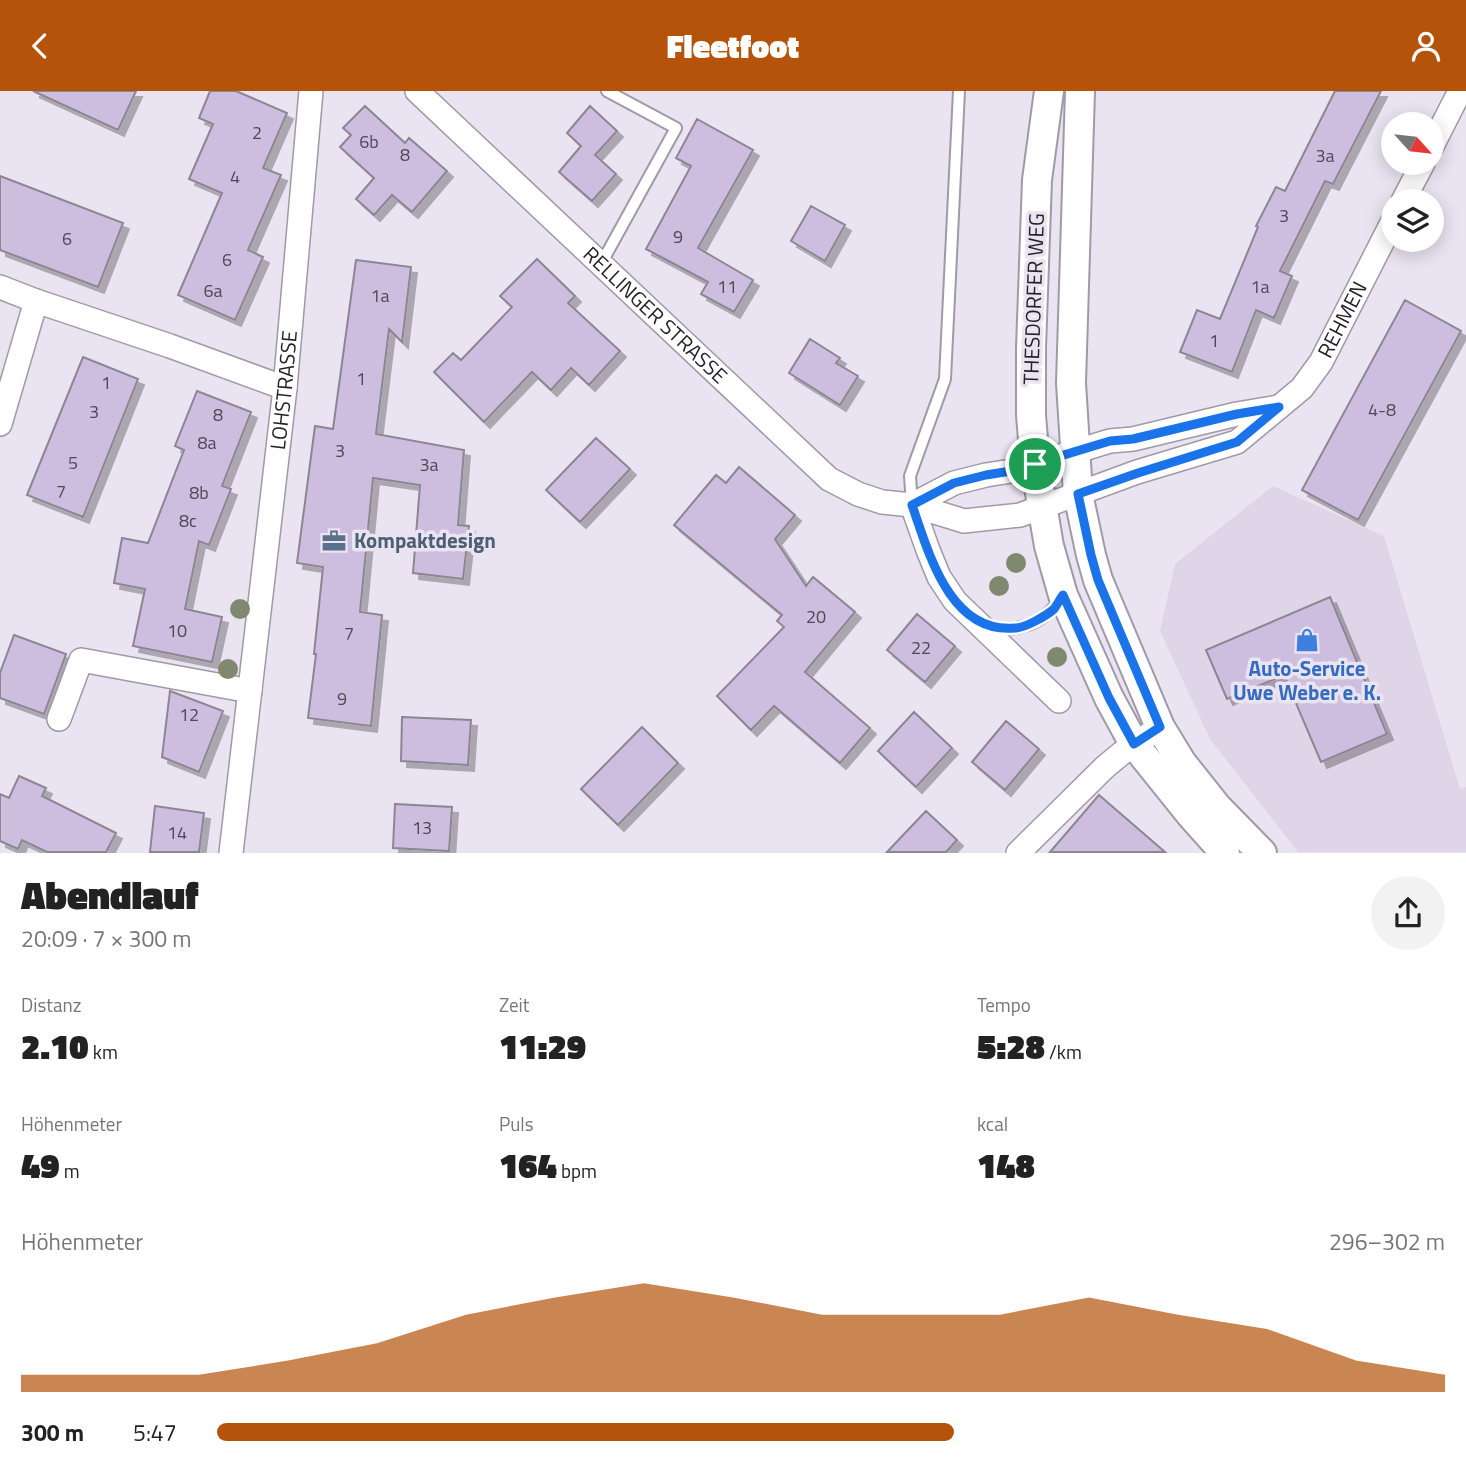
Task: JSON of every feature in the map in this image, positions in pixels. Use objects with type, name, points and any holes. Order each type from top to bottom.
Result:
[{"type":"street","name":"LOHSTRASSE","points":[[231,852],[285,388],[311,91]]},
{"type":"street","name":"RELLINGER STRASSE","points":[[417,91],[829,479],[882,502],[912,505],[964,521],[1020,515],[1041,508]]},
{"type":"street","name":"THESDORFER WEG","points":[[1041,508],[1031,415],[1031,348],[1037,180],[1049,91]]},
{"type":"street","name":"THESDORFER WEG","points":[[1078,494],[1071,383],[1080,91]]},
{"type":"street","points":[[1444,122],[1460,91]]},
{"type":"street","name":"REHMEN","points":[[1041,508],[1138,473],[1237,442],[1302,388],[1321,362],[1381,244]]},
{"type":"street","points":[[0,287],[285,388]]},
{"type":"street","points":[[0,424],[36,301]]},
{"type":"street","points":[[1059,701],[955,601],[939,577],[912,505],[954,483],[1011,471],[1110,441],[1133,439],[1237,414],[1279,407]]},
{"type":"street","points":[[1078,494],[1098,580],[1160,727],[1182,763],[1217,807],[1262,852]]},
{"type":"street","points":[[1041,508],[1063,595],[1109,698],[1134,744],[1191,815],[1225,852]]},
{"type":"street","points":[[59,719],[81,660],[250,691]]},
{"type":"street","points":[[1018,852],[1105,767],[1160,727]]},
{"type":"lane","points":[[601,264],[676,128],[607,91]]},
{"type":"lane","points":[[912,505],[910,476],[945,379],[959,91]]},
{"type":"lane","points":[[979,623],[1001,630],[1023,628],[1054,609],[1063,595]]},
{"type":"shaded area","points":[[1273,486],[1384,536],[1460,789],[1466,787],[1466,852],[1298,852],[1210,739],[1160,631],[1175,564]]},
{"type":"building","points":[[33,91],[136,91],[118,130]]},
{"type":"building","points":[[210,91],[236,91],[287,113],[263,168],[281,175],[248,250],[263,257],[235,320],[178,295],[222,193],[189,179],[213,124],[199,118]]},
{"type":"building","points":[[1335,91],[1381,91],[1333,184],[1325,181],[1280,271],[1292,276],[1274,318],[1256,310],[1232,372],[1180,352],[1197,310],[1220,319],[1258,227],[1256,226],[1276,187],[1285,191]]},
{"type":"building","points":[[365,106],[405,143],[409,138],[447,171],[412,212],[392,195],[374,215],[356,199],[374,178],[340,147],[351,135],[343,128]]},
{"type":"building","points":[[590,106],[617,131],[595,155],[616,174],[592,201],[559,172],[581,146],[567,133]]},
{"type":"building","points":[[697,119],[753,150],[698,248],[753,280],[734,312],[701,294],[708,282],[646,249],[691,166],[676,158]]},
{"type":"building","points":[[0,176],[123,223],[98,287],[0,250]]},
{"type":"building","points":[[811,206],[845,225],[825,261],[791,241]]},
{"type":"building","points":[[537,259],[575,296],[568,303],[620,351],[589,385],[571,368],[551,390],[532,372],[484,422],[434,372],[453,353],[461,360],[512,307],[500,296]]},
{"type":"building","points":[[356,260],[411,267],[402,342],[389,329],[376,434],[464,450],[458,525],[469,526],[463,579],[413,573],[420,485],[373,478],[360,612],[382,615],[371,726],[308,718],[323,567],[297,563],[315,426],[333,429]]},
{"type":"building","points":[[1405,300],[1461,331],[1358,520],[1302,490]]},
{"type":"building","points":[[810,339],[840,358],[836,363],[858,376],[840,405],[789,373]]},
{"type":"building","points":[[83,357],[138,379],[83,517],[27,495]]},
{"type":"building","points":[[197,391],[251,412],[222,486],[231,489],[209,545],[199,541],[185,609],[222,617],[212,662],[133,646],[145,589],[114,583],[122,538],[148,543],[184,450],[175,446]]},
{"type":"building","points":[[596,438],[630,469],[580,522],[546,490]]},
{"type":"building","points":[[739,467],[795,515],[775,539],[806,586],[813,577],[855,612],[805,672],[870,728],[840,763],[774,706],[751,730],[717,696],[784,627],[777,621],[782,615],[674,525],[716,475],[726,483]]},
{"type":"building","points":[[1330,597],[1387,734],[1321,762],[1284,675],[1227,699],[1206,650]]},
{"type":"building","points":[[917,614],[955,646],[925,682],[887,650]]},
{"type":"building","points":[[14,635],[66,654],[44,714],[0,698],[0,673]]},
{"type":"building","points":[[170,691],[223,711],[199,772],[162,757]]},
{"type":"building","points":[[914,712],[952,748],[916,787],[878,751]]},
{"type":"building","points":[[402,717],[471,720],[468,765],[401,761]]},
{"type":"building","points":[[1006,721],[1039,749],[1005,790],[972,762]]},
{"type":"building","points":[[642,727],[678,763],[618,825],[581,789]]},
{"type":"building","points":[[19,776],[46,788],[42,796],[116,833],[106,852],[47,852],[22,840],[18,849],[0,841],[0,794],[9,798]]},
{"type":"building","points":[[1099,795],[1165,852],[1050,852]]},
{"type":"building","points":[[395,804],[452,807],[449,851],[393,848]]},
{"type":"building","points":[[155,806],[204,813],[199,852],[150,852]]},
{"type":"building","points":[[926,811],[957,840],[946,852],[887,852]]},
{"type":"place","name":"Kompaktdesign","points":[[334,541]]},
{"type":"place","name":"Auto-Service Uwe Weber e. K.","points":[[1307,640]]},
{"type":"route","points":[[1279,407],[1237,442],[1078,494],[1098,580],[1160,727],[1134,744],[1109,698],[1063,595],[1054,609],[1023,628],[1001,630],[979,623],[955,601],[939,577],[912,505],[954,483],[1035,464],[1110,441],[1133,439],[1237,414],[1279,407]]}]
